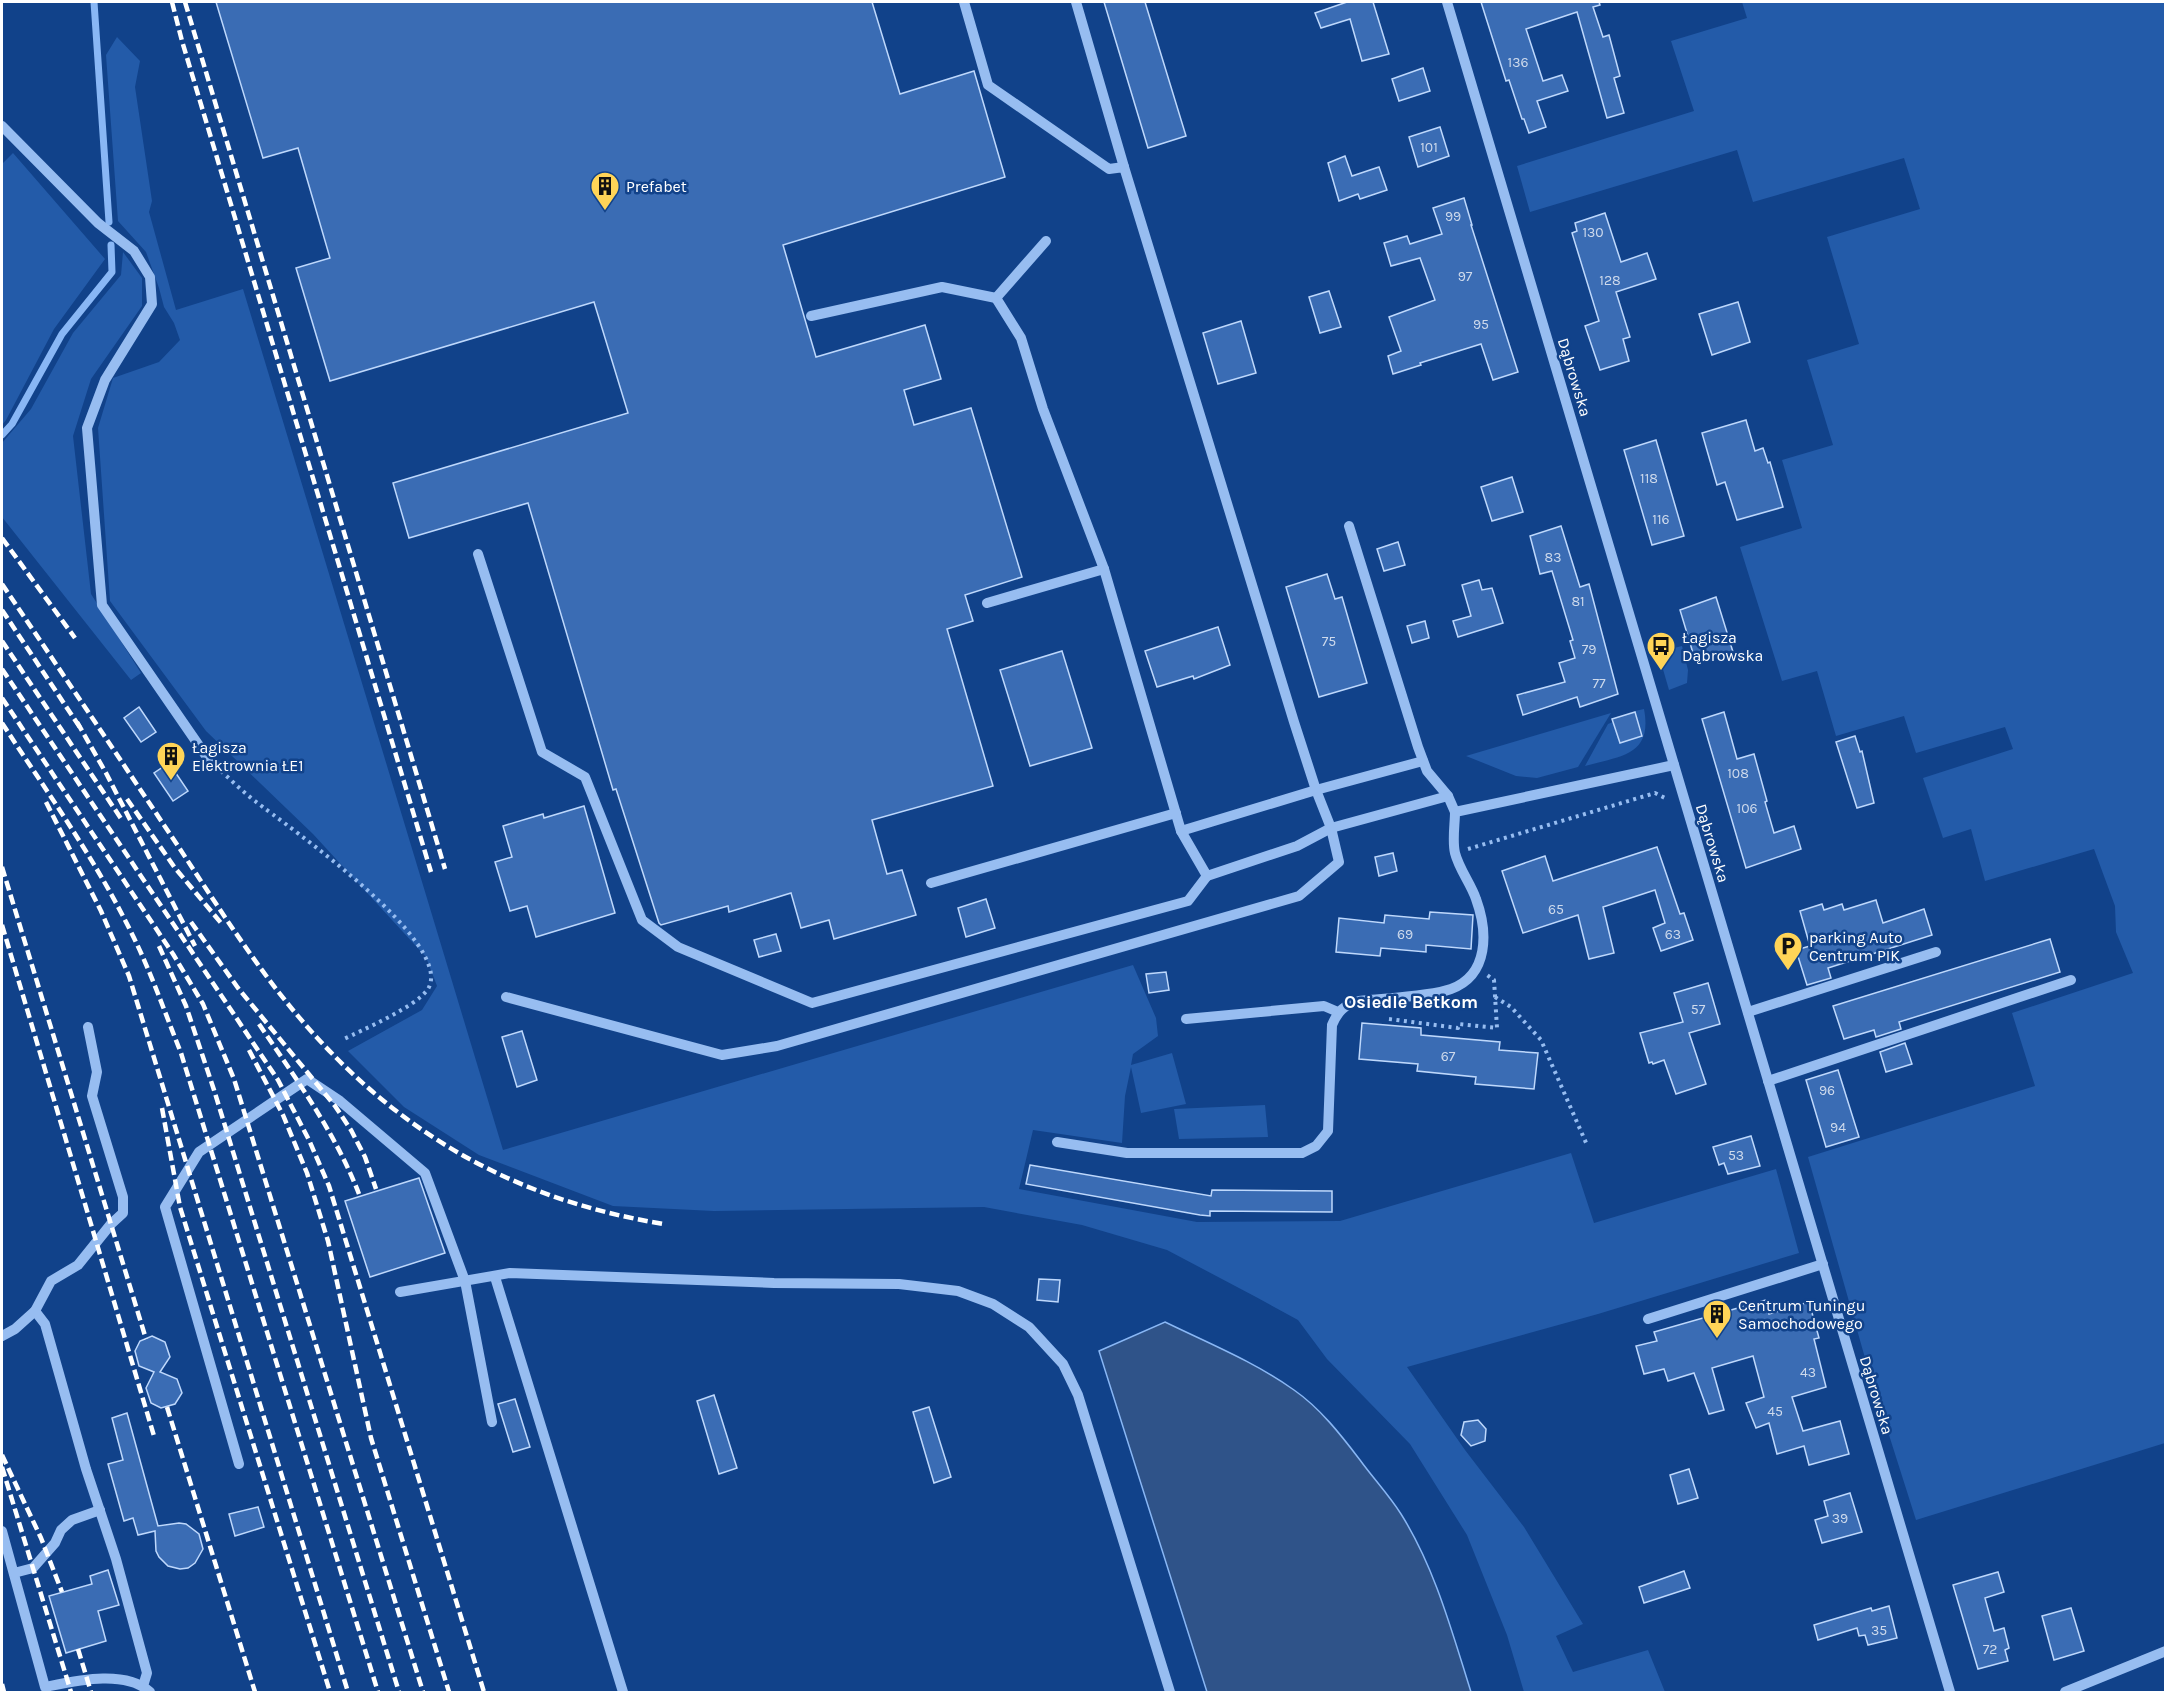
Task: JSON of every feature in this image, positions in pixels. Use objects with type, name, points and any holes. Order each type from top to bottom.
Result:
[{"type":"street","points":[[964,2],[988,85],[1109,169],[1125,167]]},
{"type":"street","points":[[506,997],[722,1055],[777,1046],[1299,896],[1339,862],[1331,828],[1316,790],[1076,2]]},
{"type":"street","name":"Dąbrowska","points":[[1447,2],[1950,1692]]},
{"type":"street","points":[[2,126],[98,223],[134,251],[150,277],[152,304],[105,380],[87,428],[102,605],[211,763]]},
{"type":"street","points":[[996,298],[1046,241]]},
{"type":"street","points":[[811,316],[942,287],[996,298],[1022,338],[1043,409],[1104,569],[1181,831],[1207,876]]},
{"type":"street","points":[[1057,1142],[1127,1153],[1302,1153],[1316,1146],[1328,1131],[1332,1025],[1338,1012],[1348,1004],[1359,1001],[1451,989],[1471,976],[1477,967],[1484,949],[1484,925],[1476,898],[1455,853],[1455,812],[1448,796],[1427,771],[1423,761],[1349,526]]},
{"type":"street","points":[[478,554],[542,752],[585,777],[642,920],[678,947],[812,1004],[1188,901],[1207,876],[1297,846],[1331,828],[1448,796]]},
{"type":"street","points":[[987,603],[1104,569]]},
{"type":"street","points":[[1181,831],[1316,790],[1423,761]]},
{"type":"street","points":[[1455,812],[1674,765]]},
{"type":"street","points":[[931,883],[1176,813]]},
{"type":"street","points":[[1748,1012],[1936,952]]},
{"type":"street","points":[[1768,1081],[2071,980]]},
{"type":"street","points":[[1186,1019],[1323,1006],[1338,1012]]},
{"type":"street","points":[[2,1336],[15,1329],[36,1311],[51,1281],[78,1265],[111,1224],[123,1213],[123,1197],[93,1096],[97,1072],[88,1027]]},
{"type":"street","points":[[239,1464],[165,1208],[200,1152],[308,1079],[339,1101],[425,1173],[465,1281],[492,1422]]},
{"type":"street","points":[[1648,1319],[1822,1264]]},
{"type":"street","points":[[400,1292],[510,1273],[774,1283],[899,1284],[958,1291],[993,1304],[1029,1326],[1063,1364],[1078,1395],[1170,1692]]},
{"type":"street","points":[[495,1277],[623,1692]]},
{"type":"street","points":[[2,1531],[46,1690],[87,1679],[125,1681],[146,1689],[147,1673],[116,1559],[45,1324],[36,1311]]},
{"type":"street","points":[[14,1573],[33,1568],[55,1543],[60,1530],[72,1520],[100,1510]]},
{"type":"street","points":[[2065,1692],[2166,1651]]},
{"type":"path","points":[[211,763],[375,897],[406,928],[426,957],[430,978],[428,988],[409,1005],[342,1041]]},
{"type":"path","points":[[1455,853],[1655,793],[1670,800]]},
{"type":"path","points":[[1389,1019],[1458,1028],[1459,1024],[1497,1028],[1494,980],[1477,967]]},
{"type":"path","points":[[1495,997],[1511,1008],[1541,1040],[1587,1145]]},
{"type":"shaded area","points":[[1742,2],[2165,2],[2165,1443],[1916,1520],[1869,1372],[1808,1157],[2035,1086],[2012,1013],[2133,973],[2116,932],[2115,906],[2094,849],[1985,881],[1971,829],[1943,838],[1923,778],[2013,749],[2005,727],[1916,753],[1904,716],[1836,736],[1817,671],[1782,681],[1740,547],[1802,528],[1782,460],[1833,445],[1807,360],[1859,344],[1827,237],[1920,209],[1904,158],[1753,202],[1737,150],[1530,212],[1517,166],[1694,111],[1671,41],[1747,18]]},
{"type":"shaded area","points":[[117,37],[140,61],[135,87],[152,201],[149,212],[176,310],[243,289],[503,1150],[1133,965],[1156,1018],[1158,1036],[1133,1054],[1131,1065],[1172,1053],[1186,1104],[1141,1113],[1131,1067],[1125,1096],[1122,1143],[1033,1130],[1019,1189],[1197,1222],[1340,1221],[1571,1153],[1594,1223],[1776,1169],[1799,1253],[1598,1314],[1407,1367],[1465,1450],[1524,1527],[1583,1624],[1556,1636],[1573,1672],[1648,1650],[1665,1692],[1524,1692],[1507,1635],[1467,1535],[1410,1444],[1327,1359],[1298,1320],[1167,1250],[1082,1225],[984,1207],[714,1211],[613,1206],[479,1155],[404,1107],[348,1051],[422,1010],[437,986],[426,957],[313,834],[206,731],[110,601],[98,428],[113,378],[159,362],[180,340],[174,323],[164,307],[146,252],[118,221],[106,55]]},
{"type":"shaded area","points":[[13,153],[105,259],[54,329],[2,425],[2,164]]},
{"type":"shaded area","points":[[123,252],[142,278],[142,306],[91,379],[73,436],[91,594],[141,673],[131,680],[2,517],[2,443],[31,409],[73,333],[121,275]]},
{"type":"shaded area","points":[[1682,646],[1688,670],[1687,683],[1669,690],[1658,652]]},
{"type":"shaded area","points":[[1644,709],[1644,736],[1639,745],[1621,756],[1585,766],[1608,724],[1613,722],[1620,743],[1643,736],[1635,711]]},
{"type":"shaded area","points":[[1611,713],[1578,767],[1537,778],[1516,776],[1466,756]]},
{"type":"shaded area","points":[[1265,1105],[1268,1137],[1179,1139],[1174,1109]]},
{"type":"shaded area","points":[[1165,1322],[1231,1353],[1279,1380],[1313,1405],[1338,1432],[1401,1514],[1424,1556],[1442,1601],[1471,1692],[1207,1692],[1099,1351]]},
{"type":"building","points":[[216,2],[872,2],[900,94],[974,71],[1005,177],[783,245],[816,357],[925,325],[941,379],[904,390],[914,425],[971,408],[1022,577],[965,595],[973,621],[947,629],[993,786],[872,820],[887,874],[902,870],[916,915],[834,939],[829,920],[801,928],[791,893],[729,912],[728,906],[661,925],[659,923],[616,789],[613,790],[528,503],[409,538],[393,483],[628,413],[594,302],[330,381],[296,268],[330,258],[298,148],[263,158]]},
{"type":"building","points":[[1104,2],[1145,2],[1186,136],[1148,148]]},
{"type":"building","points":[[1347,2],[1373,2],[1389,54],[1362,61],[1350,19],[1321,28],[1315,13]]},
{"type":"building","points":[[1481,2],[1599,2],[1600,5],[1593,7],[1603,37],[1609,35],[1620,76],[1614,78],[1624,113],[1607,118],[1577,12],[1526,29],[1543,81],[1562,75],[1568,91],[1537,101],[1546,127],[1529,133],[1509,80],[1506,81]]},
{"type":"building","points":[[1423,68],[1430,91],[1399,101],[1392,79]]},
{"type":"building","points":[[1440,127],[1449,156],[1418,167],[1409,137]]},
{"type":"building","points":[[1345,156],[1352,176],[1379,167],[1387,190],[1360,199],[1358,194],[1339,201],[1328,163]]},
{"type":"building","points":[[1464,198],[1518,372],[1493,380],[1481,344],[1393,374],[1388,356],[1401,351],[1389,317],[1435,300],[1420,258],[1391,266],[1384,243],[1407,236],[1410,244],[1442,234],[1433,208]]},
{"type":"building","points":[[1605,213],[1621,262],[1647,253],[1656,279],[1616,292],[1630,337],[1623,339],[1629,361],[1600,370],[1585,326],[1599,321],[1572,233],[1577,231],[1575,223]]},
{"type":"building","points":[[1329,291],[1341,327],[1320,333],[1309,297]]},
{"type":"building","points":[[1738,302],[1750,342],[1712,355],[1699,314]]},
{"type":"building","points":[[1241,321],[1256,373],[1218,384],[1203,333]]},
{"type":"building","points":[[1746,420],[1755,451],[1763,448],[1768,463],[1770,462],[1783,507],[1737,520],[1725,482],[1717,485],[1702,433]]},
{"type":"building","points":[[1656,440],[1684,536],[1652,545],[1624,450]]},
{"type":"building","points":[[1512,477],[1523,512],[1492,521],[1481,487]]},
{"type":"building","points":[[1561,526],[1580,587],[1589,584],[1618,694],[1580,707],[1577,697],[1523,715],[1517,695],[1565,682],[1559,663],[1575,658],[1570,641],[1573,640],[1552,571],[1540,574],[1530,536]]},
{"type":"building","points":[[1398,542],[1405,565],[1384,571],[1377,549]]},
{"type":"building","points":[[1327,574],[1335,599],[1342,597],[1367,683],[1319,697],[1286,587]]},
{"type":"building","points":[[1479,580],[1482,590],[1492,588],[1503,623],[1458,637],[1453,621],[1471,616],[1462,585]]},
{"type":"building","points":[[1716,597],[1733,652],[1696,663],[1680,610]]},
{"type":"building","points":[[1425,621],[1429,638],[1412,643],[1407,626]]},
{"type":"building","points":[[1218,627],[1230,665],[1194,679],[1193,676],[1157,687],[1145,651]]},
{"type":"building","points":[[1062,651],[1092,748],[1030,766],[1000,670]]},
{"type":"building","points":[[139,707],[156,732],[141,742],[124,718]]},
{"type":"building","points":[[1635,712],[1642,736],[1620,743],[1612,719]]},
{"type":"building","points":[[1724,712],[1737,759],[1754,754],[1774,833],[1794,826],[1801,849],[1746,868],[1702,719]]},
{"type":"building","points":[[1855,736],[1860,752],[1862,751],[1874,803],[1857,808],[1836,742]]},
{"type":"building","name":"Łagisza Elektrownia ŁE1","points":[[169,763],[188,791],[173,801],[154,773]]},
{"type":"building","points":[[584,806],[615,913],[536,937],[527,906],[510,911],[495,862],[512,857],[503,826],[543,814],[544,818]]},
{"type":"building","points":[[1657,847],[1680,914],[1684,913],[1693,940],[1661,951],[1653,928],[1665,923],[1655,890],[1603,907],[1614,953],[1589,959],[1578,915],[1523,933],[1502,871],[1545,856],[1553,881]]},
{"type":"building","points":[[1393,853],[1397,871],[1379,876],[1375,857]]},
{"type":"building","points":[[986,899],[995,928],[966,937],[958,908]]},
{"type":"building","points":[[1876,900],[1883,923],[1924,909],[1932,935],[1828,968],[1831,978],[1807,985],[1796,950],[1810,946],[1800,911],[1822,904],[1824,910],[1842,904],[1844,910]]},
{"type":"building","points":[[1430,912],[1473,915],[1471,949],[1426,945],[1426,952],[1381,948],[1380,956],[1336,952],[1339,918],[1384,923],[1385,915],[1429,919]]},
{"type":"building","points":[[776,934],[781,951],[759,957],[754,940]]},
{"type":"building","points":[[2050,939],[2060,972],[1899,1022],[1901,1029],[1876,1037],[1874,1030],[1844,1039],[1833,1006]]},
{"type":"building","points":[[1166,972],[1169,990],[1149,993],[1146,974]]},
{"type":"building","points":[[1708,983],[1720,1024],[1689,1033],[1706,1084],[1676,1094],[1664,1060],[1649,1063],[1640,1033],[1683,1022],[1674,993]]},
{"type":"building","points":[[1362,1023],[1421,1028],[1421,1035],[1500,1042],[1499,1050],[1538,1053],[1534,1089],[1475,1084],[1476,1077],[1417,1071],[1418,1064],[1359,1059]]},
{"type":"building","points":[[522,1031],[537,1080],[517,1087],[502,1037]]},
{"type":"building","points":[[1905,1043],[1912,1064],[1886,1072],[1880,1052]]},
{"type":"building","points":[[1838,1070],[1859,1137],[1826,1147],[1806,1080]]},
{"type":"building","points":[[1751,1136],[1760,1166],[1728,1174],[1724,1163],[1719,1165],[1713,1147]]},
{"type":"building","points":[[1030,1165],[1211,1196],[1212,1190],[1332,1191],[1332,1212],[1210,1211],[1210,1216],[1200,1215],[1026,1184]]},
{"type":"building","points":[[419,1178],[445,1253],[370,1277],[345,1201]]},
{"type":"building","points":[[1039,1279],[1060,1280],[1058,1302],[1037,1300]]},
{"type":"building","points":[[1766,1300],[1769,1314],[1809,1302],[1819,1338],[1814,1339],[1826,1387],[1792,1397],[1803,1431],[1840,1421],[1849,1454],[1809,1465],[1804,1446],[1777,1454],[1769,1423],[1756,1428],[1746,1403],[1764,1397],[1753,1356],[1712,1368],[1724,1410],[1709,1414],[1694,1373],[1668,1381],[1664,1369],[1644,1374],[1636,1346],[1657,1341],[1654,1332]]},
{"type":"building","points":[[152,1336],[165,1342],[170,1357],[160,1372],[177,1379],[182,1393],[175,1404],[161,1408],[151,1403],[146,1388],[154,1372],[139,1366],[135,1351],[140,1341]]},
{"type":"building","points":[[714,1395],[737,1468],[719,1474],[697,1401]]},
{"type":"building","points":[[515,1399],[530,1447],[513,1452],[498,1404]]},
{"type":"building","points":[[929,1407],[951,1477],[934,1483],[913,1412]]},
{"type":"building","points":[[127,1413],[158,1526],[186,1524],[199,1534],[203,1549],[195,1563],[188,1568],[168,1566],[159,1557],[156,1551],[155,1531],[138,1535],[133,1518],[124,1521],[108,1464],[123,1460],[112,1418]]},
{"type":"building","points":[[1478,1420],[1486,1429],[1485,1441],[1471,1446],[1461,1435],[1464,1422]]},
{"type":"building","points":[[1689,1469],[1698,1498],[1678,1504],[1670,1475]]},
{"type":"building","points":[[1850,1493],[1862,1532],[1822,1543],[1815,1520],[1828,1516],[1824,1501]]},
{"type":"building","points":[[258,1507],[264,1527],[235,1536],[229,1514]]},
{"type":"building","points":[[108,1570],[119,1605],[98,1611],[106,1641],[66,1653],[49,1596],[92,1584],[90,1576]]},
{"type":"building","points":[[1684,1571],[1690,1588],[1644,1603],[1639,1587]]},
{"type":"building","points":[[1998,1572],[2004,1592],[1985,1598],[1994,1631],[2004,1628],[2009,1648],[2005,1650],[2008,1661],[1978,1669],[1953,1585]]},
{"type":"building","points":[[1889,1606],[1897,1638],[1868,1645],[1865,1635],[1859,1636],[1857,1628],[1818,1640],[1814,1625],[1871,1608],[1872,1611]]},
{"type":"building","points":[[2071,1608],[2084,1651],[2054,1660],[2042,1616]]},
{"type":"waterway","points":[[94,2],[109,222]]},
{"type":"waterway","points":[[2,435],[12,424],[62,334],[112,272],[111,245]]},
{"type":"railway","points":[[172,2],[431,872]]},
{"type":"railway","points":[[185,2],[445,869]]},
{"type":"railway","points":[[2,538],[75,638]]},
{"type":"railway","points":[[2,584],[248,951],[299,1017],[341,1063],[386,1103],[434,1138],[486,1168],[541,1192],[601,1211],[664,1224]]},
{"type":"railway","points":[[2,610],[81,729]]},
{"type":"railway","points":[[2,641],[122,820]]},
{"type":"railway","points":[[2,669],[278,1080],[309,1140],[329,1186],[484,1692]]},
{"type":"railway","points":[[2,698],[173,954],[203,1004],[234,1079],[423,1692]]},
{"type":"railway","points":[[77,722],[106,773],[195,946]]},
{"type":"railway","points":[[2,723],[103,880],[152,978],[181,1053],[378,1692]]},
{"type":"railway","points":[[127,799],[175,868],[221,923]]},
{"type":"railway","points":[[46,802],[101,911],[129,976],[348,1692]]},
{"type":"railway","points":[[2,867],[146,1339]]},
{"type":"railway","points":[[191,922],[238,988],[335,1106],[365,1157],[376,1189]]},
{"type":"railway","points":[[2,925],[154,1436]]},
{"type":"railway","points":[[159,946],[186,1006],[214,1090],[399,1692]]},
{"type":"railway","points":[[259,1024],[327,1127],[359,1194]]},
{"type":"railway","points":[[249,1050],[283,1115],[307,1173],[328,1241],[371,1438],[449,1692]]},
{"type":"railway","points":[[162,1108],[180,1207],[330,1692]]},
{"type":"railway","points":[[167,1407],[255,1692]]},
{"type":"railway","points":[[2,1455],[41,1538],[62,1592]]},
{"type":"railway","points":[[2,1467],[71,1692]]},
{"type":"railway","points":[[78,1649],[91,1692]]},
{"type":"railway","points":[[2,1684],[4,1692]]},
{"type":"place","name":"Prefabet","points":[[605,212]]},
{"type":"place","name":"Łagisza Dąbrowska","points":[[1661,672]]},
{"type":"place","name":"Łagisza Elektrownia ŁE1","points":[[171,782]]},
{"type":"place","name":"parking Auto Centrum PIK","points":[[1788,972]]},
{"type":"place","name":"Centrum Tuningu Samochodowego","points":[[1717,1340]]},
{"type":"district","name":"Osiedle Betkom","points":[[1411,1002]]}]
